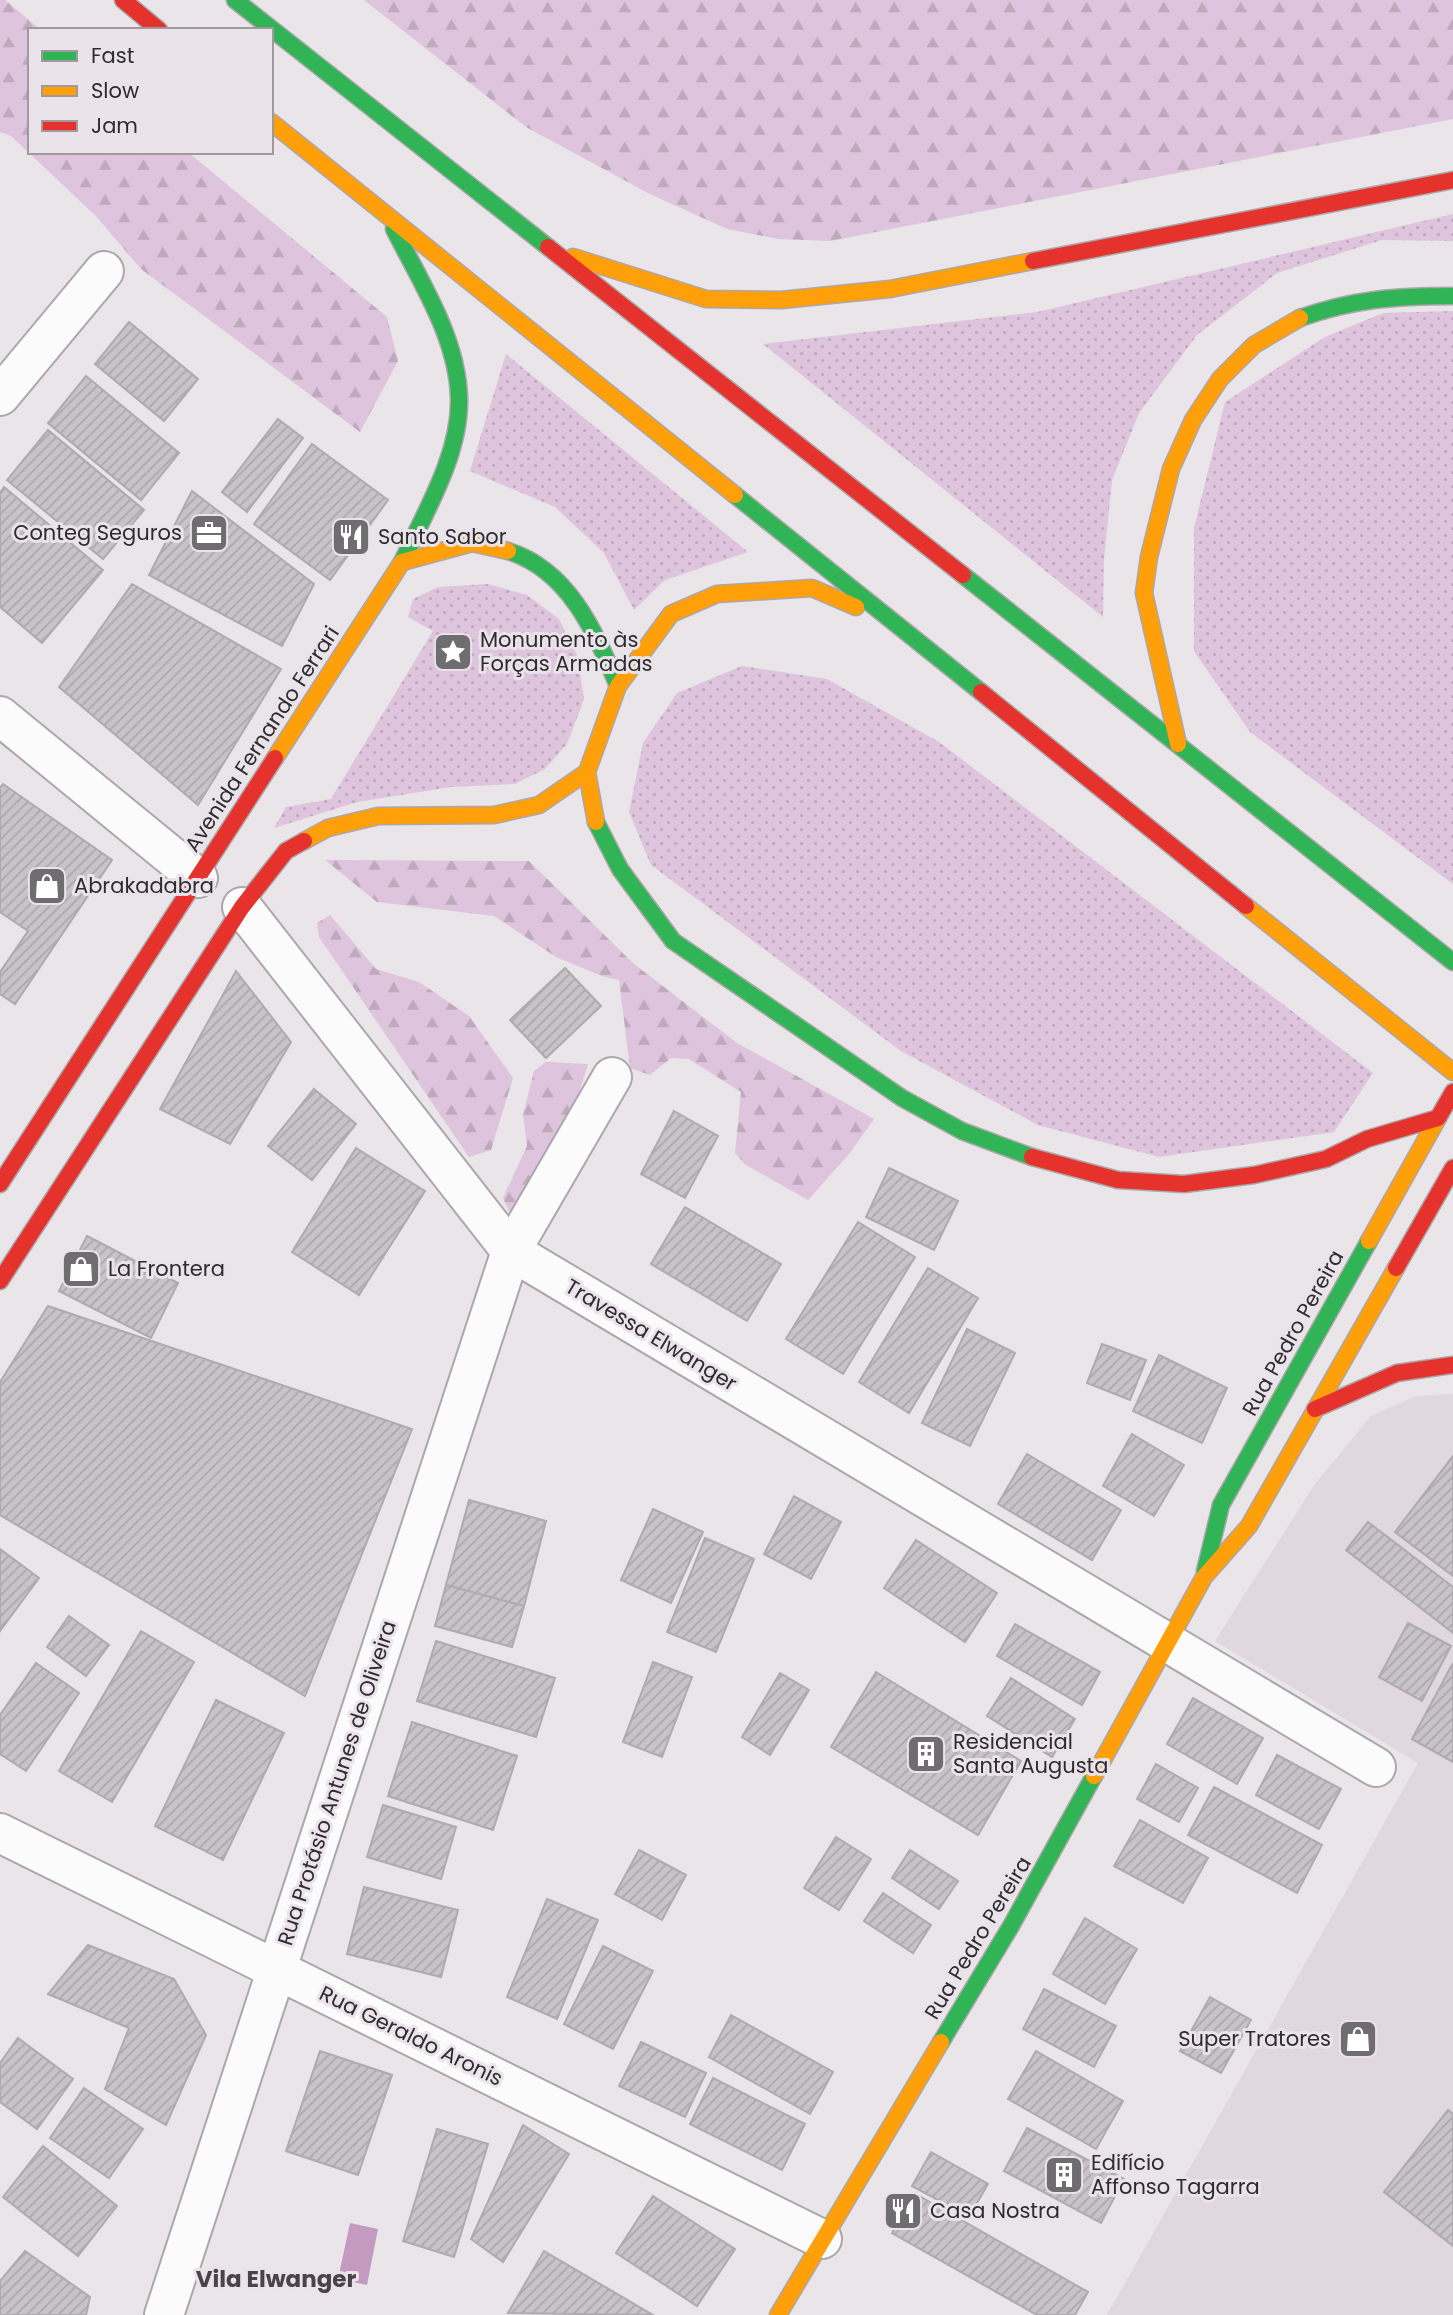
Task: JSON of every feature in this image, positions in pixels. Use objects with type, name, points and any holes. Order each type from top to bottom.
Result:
[{"type":"main road","points":[[123,0],[157,28]]},
{"type":"main road","points":[[235,0],[270,28]]},
{"type":"main road","points":[[273,30],[1453,962]]},
{"type":"main road","points":[[273,124],[1453,1072]]},
{"type":"main road","points":[[551,250],[706,299],[781,300],[890,289],[1453,180]]},
{"type":"main road","name":"Avenida Fernando Ferrari","points":[[0,1185],[402,562],[445,464],[458,419],[454,363],[440,321],[388,218]]},
{"type":"main road","points":[[1178,744],[1143,590],[1163,494],[1185,429],[1224,374],[1265,335],[1308,312],[1354,299],[1408,295],[1453,296]]},
{"type":"main road","points":[[402,562],[472,542],[509,550],[539,563],[570,592],[594,628],[618,686]]},
{"type":"main road","points":[[897,624],[812,588],[717,594],[671,614],[618,686],[587,772],[596,822],[620,869],[673,941],[902,1098],[962,1131],[1055,1165],[1118,1180],[1184,1184],[1254,1175],[1326,1159],[1367,1139],[1438,1118]]},
{"type":"main road","points":[[0,1281],[242,907],[286,851],[328,828],[378,816],[494,815],[539,805],[587,772]]},
{"type":"main road","name":"Rua Pedro Pereira","points":[[1204,1577],[1221,1505],[1453,1092]]},
{"type":"main road","name":"Rua Pedro Pereira","points":[[778,2315],[1018,1915],[1204,1577],[1249,1525],[1453,1168]]},
{"type":"main road","points":[[1315,1409],[1386,1373],[1415,1367],[1453,1365]]},
{"type":"street","points":[[0,396],[104,271]]},
{"type":"street","points":[[0,716],[198,878]]},
{"type":"street","name":"Travessa Elwanger","points":[[242,907],[511,1251],[1165,1644],[1376,1767]]},
{"type":"street","name":"Rua Protásio Antunes de Oliveira","points":[[164,2315],[511,1251],[612,1077]]},
{"type":"street","name":"Rua Geraldo Aronis","points":[[0,1833],[822,2239]]},
{"type":"shaded area","name":"Super Tratores","points":[[1453,1394],[1453,2315],[1107,2315],[1418,1763],[1215,1641],[1315,1484],[1371,1416],[1416,1396]]},
{"type":"shaded area","points":[[350,2223],[378,2229],[367,2285],[338,2279]]},
{"type":"green space","points":[[0,0],[5,0],[39,28],[28,28],[28,152],[11,136],[0,132]]},
{"type":"green space","points":[[364,0],[1453,0],[1453,119],[830,241],[778,239],[727,229],[648,193],[526,127]]},
{"type":"green space","points":[[30,154],[190,154],[387,317],[398,361],[360,432],[141,269],[96,216]]},
{"type":"green space","points":[[1453,214],[1453,241],[1382,240],[1277,273],[1197,335],[1139,413],[1112,480],[1104,559],[1103,617],[763,344],[1037,312]]},
{"type":"green space","points":[[1453,311],[1453,884],[1250,732],[1194,651],[1194,528],[1225,402],[1325,337],[1383,313]]},
{"type":"green space","points":[[506,354],[748,552],[665,580],[634,610],[604,553],[555,507],[470,471]]},
{"type":"green space","points":[[488,584],[527,595],[559,619],[577,655],[584,699],[567,744],[545,769],[515,784],[451,787],[357,802],[274,828],[286,807],[331,799],[433,631],[408,617],[413,599],[438,587]]},
{"type":"green space","points":[[742,666],[827,679],[939,742],[1373,1073],[1334,1132],[1159,1157],[1038,1125],[901,1051],[651,865],[629,812],[643,743],[677,693]]},
{"type":"green space","points":[[325,860],[529,861],[634,964],[737,1043],[874,1119],[849,1154],[808,1200],[746,1165],[735,1153],[741,1092],[689,1059],[671,1058],[650,1075],[630,1068],[619,980],[556,957],[494,916],[377,902]]},
{"type":"green space","points":[[330,915],[376,969],[419,982],[469,1016],[513,1078],[491,1150],[469,1157],[319,937],[317,923]]},
{"type":"green space","points":[[546,1062],[588,1064],[578,1096],[524,1211],[509,1211],[503,1198],[527,1146],[523,1115],[534,1071]]},
{"type":"building","points":[[129,322],[198,379],[164,421],[95,364]]},
{"type":"building","points":[[86,376],[179,453],[141,500],[48,423]]},
{"type":"building","points":[[278,419],[303,438],[247,512],[222,492]]},
{"type":"building","points":[[48,430],[144,510],[103,559],[7,480]]},
{"type":"building","points":[[312,444],[388,500],[330,580],[254,524]]},
{"type":"building","points":[[4,487],[103,570],[42,643],[0,607],[0,493]]},
{"type":"building","name":"Conteg Seguros","points":[[192,491],[314,584],[282,646],[149,575]]},
{"type":"building","points":[[132,584],[281,669],[198,805],[59,687]]},
{"type":"building","name":"Abrakadabra","points":[[3,784],[112,860],[15,1004],[0,994],[0,972],[28,931],[0,912],[0,788]]},
{"type":"building","points":[[565,968],[601,1006],[546,1058],[510,1020]]},
{"type":"building","points":[[236,971],[291,1042],[230,1144],[160,1109]]},
{"type":"building","points":[[314,1089],[356,1124],[312,1180],[268,1146]]},
{"type":"building","points":[[674,1111],[718,1136],[685,1198],[641,1174]]},
{"type":"building","points":[[356,1148],[425,1191],[359,1295],[292,1252]]},
{"type":"building","points":[[889,1168],[958,1201],[934,1250],[866,1217]]},
{"type":"building","points":[[685,1207],[781,1264],[747,1321],[651,1264]]},
{"type":"building","points":[[858,1222],[915,1257],[843,1374],[786,1339]]},
{"type":"building","points":[[87,1236],[178,1283],[151,1338],[59,1291]]},
{"type":"building","points":[[928,1268],[978,1298],[909,1413],[859,1382]]},
{"type":"building","points":[[48,1306],[412,1429],[305,1696],[0,1515],[0,1382]]},
{"type":"building","points":[[967,1329],[1015,1353],[970,1446],[922,1423]]},
{"type":"building","points":[[1102,1344],[1146,1360],[1130,1400],[1087,1383]]},
{"type":"building","points":[[1159,1355],[1227,1388],[1202,1443],[1133,1411]]},
{"type":"building","points":[[1132,1434],[1184,1465],[1154,1516],[1103,1486]]},
{"type":"building","points":[[1027,1454],[1121,1510],[1092,1560],[998,1504]]},
{"type":"building","points":[[1453,1456],[1453,1576],[1395,1532]]},
{"type":"building","points":[[794,1496],[841,1522],[811,1579],[764,1554]]},
{"type":"building","points":[[469,1500],[546,1521],[524,1606],[446,1585]]},
{"type":"building","points":[[653,1509],[703,1532],[671,1603],[621,1580]]},
{"type":"building","points":[[1368,1522],[1453,1587],[1453,1633],[1346,1550]]},
{"type":"building","points":[[705,1538],[754,1559],[716,1652],[667,1632]]},
{"type":"building","points":[[916,1540],[997,1593],[965,1642],[884,1588]]},
{"type":"building","points":[[0,1549],[39,1578],[0,1631]]},
{"type":"building","points":[[446,1585],[524,1606],[512,1647],[435,1626]]},
{"type":"building","points":[[69,1616],[109,1645],[86,1676],[47,1647]]},
{"type":"building","points":[[1408,1623],[1451,1646],[1422,1701],[1379,1677]]},
{"type":"building","points":[[1015,1624],[1100,1672],[1082,1705],[997,1656]]},
{"type":"building","points":[[141,1631],[194,1662],[112,1802],[59,1771]]},
{"type":"building","points":[[436,1641],[555,1678],[536,1737],[417,1701]]},
{"type":"building","points":[[653,1662],[692,1677],[662,1757],[623,1742]]},
{"type":"building","points":[[36,1663],[79,1693],[26,1771],[0,1754],[0,1715]]},
{"type":"building","points":[[1453,1663],[1453,1762],[1412,1739]]},
{"type":"building","name":"Residencial Santa Augusta","points":[[876,1672],[1021,1761],[978,1835],[831,1747]]},
{"type":"building","points":[[780,1673],[809,1690],[770,1755],[742,1737]]},
{"type":"building","points":[[1011,1678],[1075,1719],[1052,1757],[987,1716]]},
{"type":"building","points":[[1193,1698],[1263,1738],[1237,1784],[1167,1744]]},
{"type":"building","points":[[216,1700],[284,1733],[223,1860],[155,1826]]},
{"type":"building","points":[[412,1722],[517,1756],[493,1830],[388,1796]]},
{"type":"building","points":[[1277,1755],[1341,1789],[1319,1829],[1256,1795]]},
{"type":"building","points":[[1156,1764],[1198,1788],[1179,1822],[1137,1799]]},
{"type":"building","points":[[1214,1787],[1322,1845],[1297,1893],[1188,1835]]},
{"type":"building","points":[[383,1805],[456,1827],[441,1879],[367,1857]]},
{"type":"building","points":[[1140,1820],[1208,1858],[1183,1903],[1114,1866]]},
{"type":"building","points":[[836,1837],[871,1859],[839,1910],[804,1888]]},
{"type":"building","points":[[639,1850],[686,1875],[662,1920],[615,1894]]},
{"type":"building","points":[[910,1850],[958,1881],[939,1909],[892,1878]]},
{"type":"building","points":[[364,1887],[458,1910],[441,1977],[347,1954]]},
{"type":"building","points":[[883,1893],[931,1925],[913,1953],[864,1921]]},
{"type":"building","points":[[547,1899],[598,1920],[557,2019],[507,1997]]},
{"type":"building","points":[[1085,1918],[1137,1949],[1105,2004],[1053,1974]]},
{"type":"building","points":[[88,1945],[174,1979],[206,2035],[166,2125],[105,2089],[129,2028],[48,1994]]},
{"type":"building","points":[[603,1946],[653,1971],[613,2049],[564,2024]]},
{"type":"building","points":[[1044,1989],[1116,2026],[1094,2067],[1023,2029]]},
{"type":"building","points":[[1210,1997],[1251,2020],[1221,2073],[1180,2051]]},
{"type":"building","points":[[731,2015],[833,2072],[810,2114],[709,2057]]},
{"type":"building","points":[[18,2038],[73,2079],[37,2129],[0,2102],[0,2063]]},
{"type":"building","points":[[641,2042],[706,2073],[685,2117],[619,2086]]},
{"type":"building","points":[[320,2051],[392,2075],[358,2175],[286,2151]]},
{"type":"building","points":[[1036,2051],[1123,2101],[1096,2149],[1008,2099]]},
{"type":"building","points":[[713,2078],[805,2124],[782,2170],[690,2124]]},
{"type":"building","points":[[84,2088],[143,2129],[109,2178],[50,2138]]},
{"type":"building","points":[[1448,2110],[1453,2114],[1453,2246],[1384,2192]]},
{"type":"building","points":[[523,2125],[569,2154],[503,2262],[471,2239]]},
{"type":"building","name":"Edifício Affonso Tagarra","points":[[1027,2128],[1124,2179],[1101,2223],[1004,2171]]},
{"type":"building","points":[[437,2129],[488,2144],[454,2257],[403,2241]]},
{"type":"building","points":[[43,2146],[117,2206],[78,2256],[3,2197]]},
{"type":"building","points":[[931,2152],[988,2184],[969,2217],[912,2186]]},
{"type":"building","points":[[914,2193],[1088,2292],[1075,2315],[1037,2315],[892,2233]]},
{"type":"building","points":[[653,2196],[735,2249],[697,2306],[616,2253]]},
{"type":"building","points":[[25,2251],[90,2297],[86,2315],[0,2315],[0,2281]]},
{"type":"building","points":[[544,2251],[653,2315],[508,2313]]},
{"type":"traffic: fast","points":[[235,0],[270,28]]},
{"type":"traffic: fast","points":[[273,30],[548,247]]},
{"type":"traffic: fast","points":[[394,229],[436,310],[452,353],[459,397],[458,418],[448,461],[402,562]]},
{"type":"traffic: fast","points":[[1300,318],[1375,300],[1453,296]]},
{"type":"traffic: fast","points":[[735,495],[981,692]]},
{"type":"traffic: fast","points":[[508,551],[529,560],[564,588],[589,625],[618,686]]},
{"type":"traffic: fast","points":[[963,575],[1453,962]]},
{"type":"traffic: fast","points":[[596,822],[620,869],[673,941],[902,1098],[962,1131],[1032,1157]]},
{"type":"traffic: fast","points":[[1205,1571],[1221,1505],[1369,1241]]},
{"type":"traffic: fast","points":[[941,2042],[1011,1926],[1094,1776]]},
{"type":"traffic: slow","points":[[273,124],[735,495]]},
{"type":"traffic: slow","points":[[573,257],[706,299],[781,300],[890,289],[1033,261]]},
{"type":"traffic: slow","points":[[1178,744],[1144,593],[1149,557],[1171,469],[1193,420],[1220,379],[1254,345],[1300,318]]},
{"type":"traffic: slow","points":[[275,758],[402,562],[472,543],[508,551]]},
{"type":"traffic: slow","points":[[596,822],[587,772],[618,686],[671,614],[717,594],[812,588],[856,607]]},
{"type":"traffic: slow","points":[[304,841],[328,828],[378,816],[494,815],[539,805],[587,772]]},
{"type":"traffic: slow","points":[[1246,906],[1453,1072]]},
{"type":"traffic: slow","points":[[1369,1241],[1438,1118]]},
{"type":"traffic: slow","points":[[1094,1776],[1204,1577],[1249,1526],[1396,1268]]},
{"type":"traffic: slow","points":[[778,2315],[941,2042]]},
{"type":"traffic: jam","points":[[123,0],[157,28]]},
{"type":"traffic: jam","points":[[1033,261],[1453,180]]},
{"type":"traffic: jam","points":[[548,247],[963,575]]},
{"type":"traffic: jam","points":[[981,692],[1246,906]]},
{"type":"traffic: jam","points":[[0,1184],[275,758]]},
{"type":"traffic: jam","points":[[0,1281],[242,907],[286,851],[304,841]]},
{"type":"traffic: jam","points":[[1032,1157],[1118,1180],[1184,1184],[1254,1175],[1326,1159],[1367,1139],[1438,1118],[1453,1092]]},
{"type":"traffic: jam","points":[[1396,1268],[1453,1168]]},
{"type":"traffic: jam","points":[[1315,1409],[1397,1373],[1453,1365]]},
{"type":"place","name":"Conteg Seguros","points":[[209,533]]},
{"type":"place","name":"Santo Sabor","points":[[351,537]]},
{"type":"place","name":"Monumento às Forças Armadas","points":[[453,652]]},
{"type":"place","name":"Abrakadabra","points":[[47,886]]},
{"type":"place","name":"La Frontera","points":[[81,1269]]},
{"type":"place","name":"Residencial Santa Augusta","points":[[926,1754]]},
{"type":"place","name":"Super Tratores","points":[[1358,2039]]},
{"type":"place","name":"Edifício Affonso Tagarra","points":[[1064,2175]]},
{"type":"place","name":"Casa Nostra","points":[[903,2211]]},
{"type":"district","name":"Vila Elwanger","points":[[276,2279]]}]
